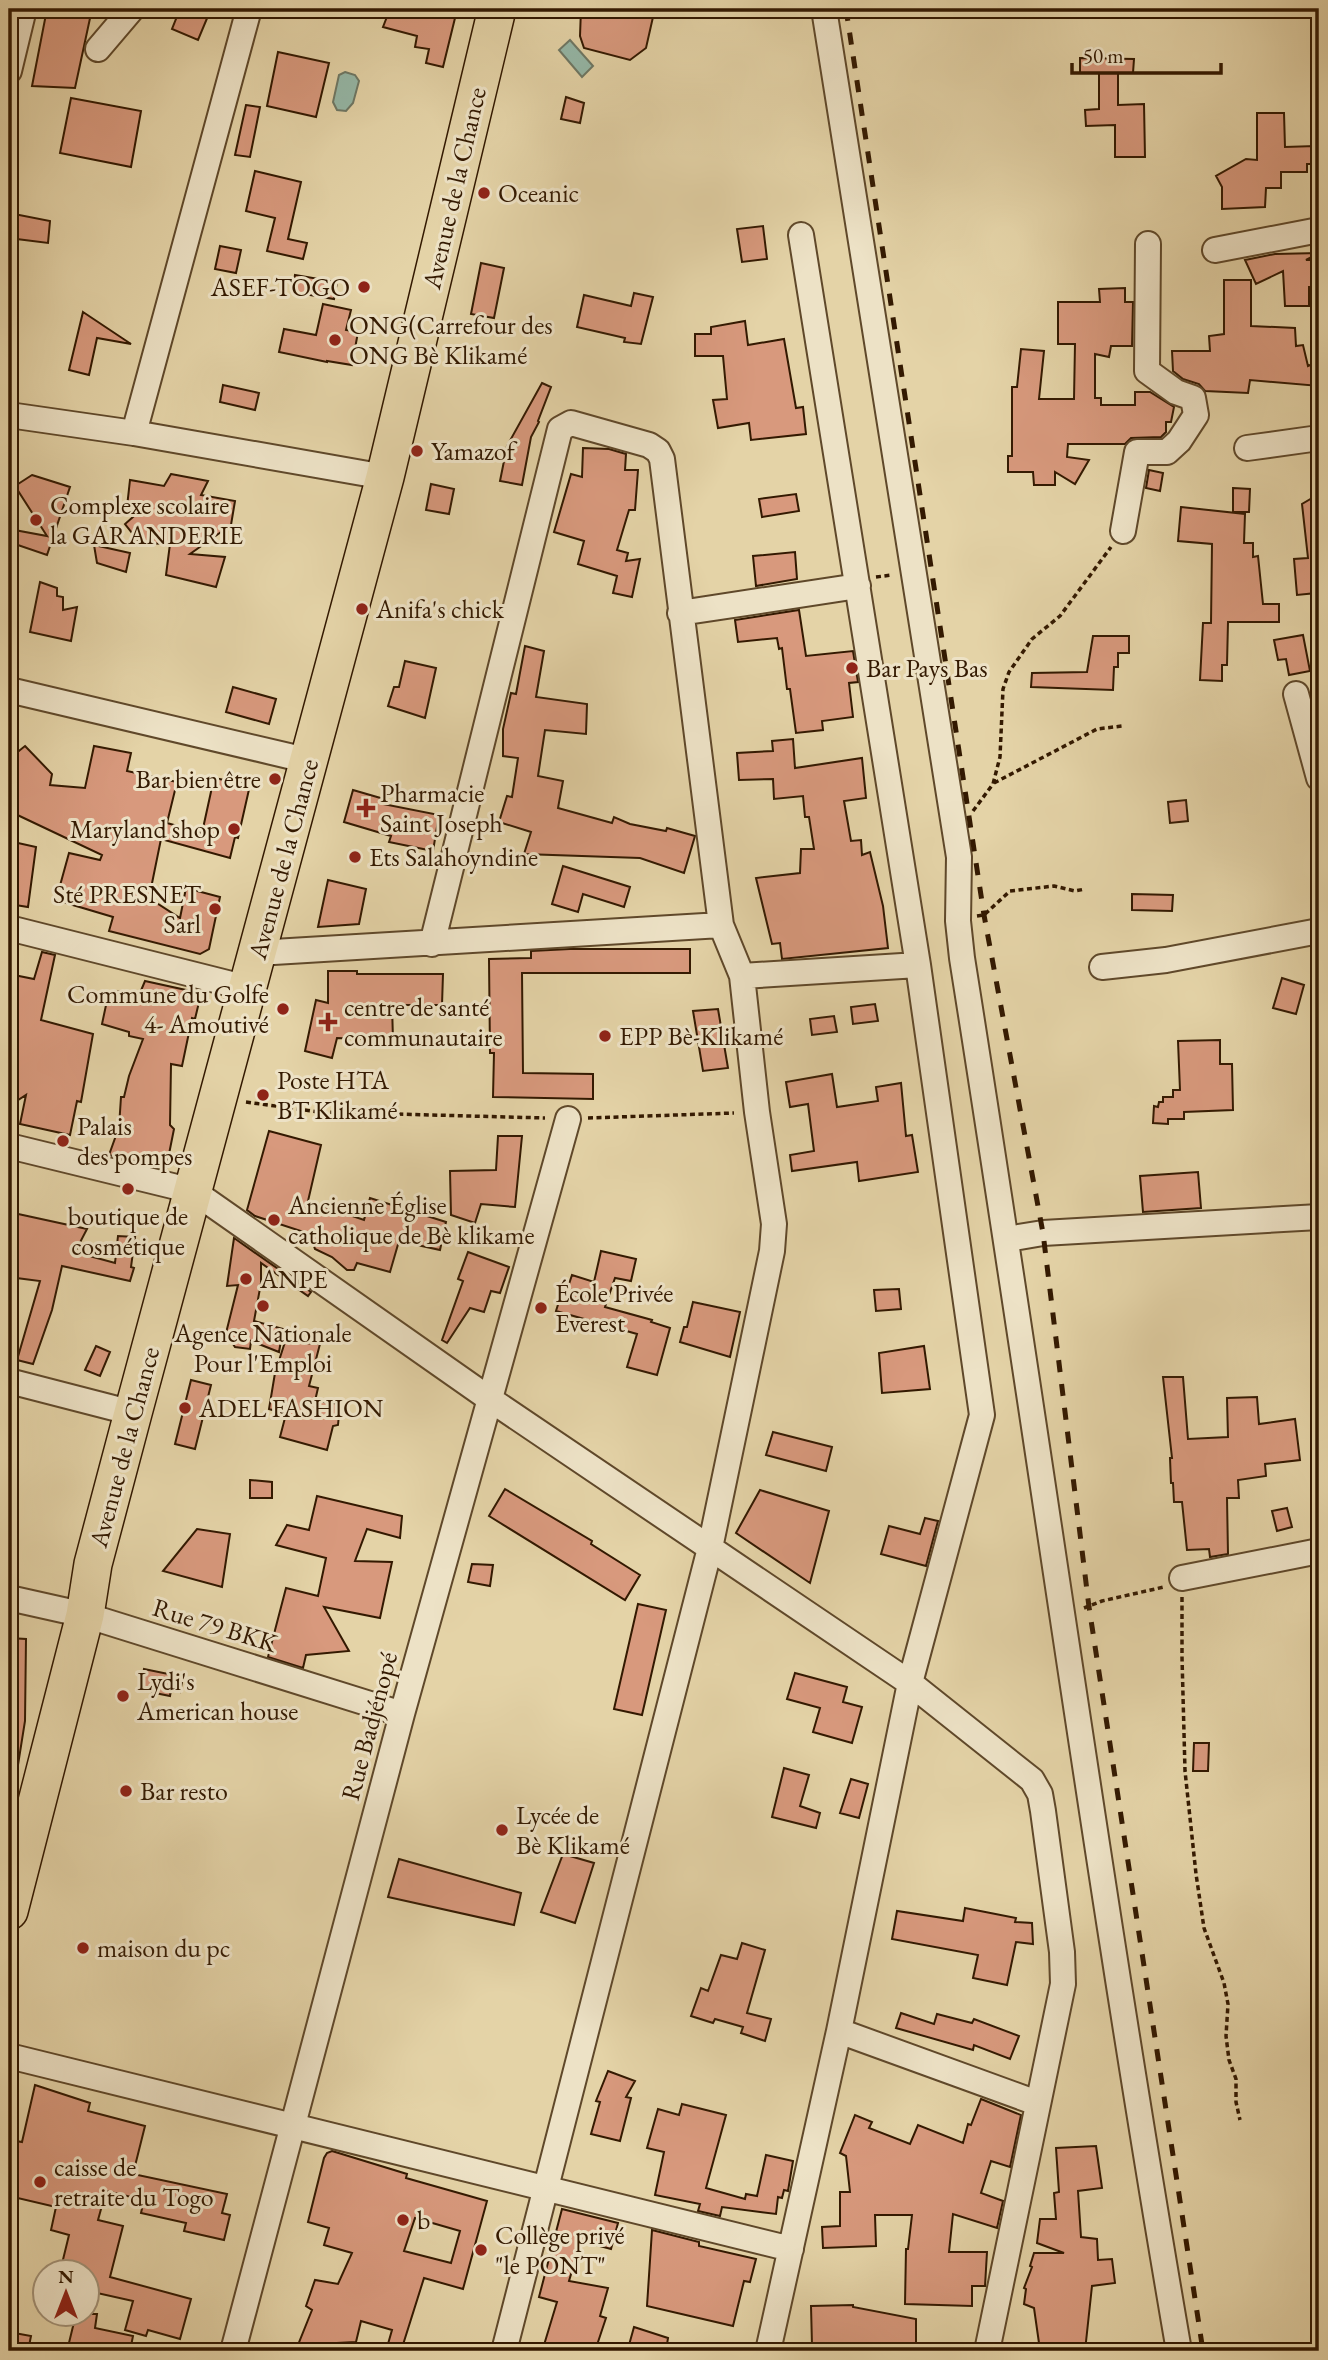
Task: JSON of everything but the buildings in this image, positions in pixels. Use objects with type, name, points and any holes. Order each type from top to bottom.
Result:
[{"type":"main road","name":"Avenue de la Chance","points":[[9,1911],[19,1827],[85,1615],[93,1564],[132,1413],[385,477],[496,9]]},
{"type":"street","points":[[9,71],[24,9]]},
{"type":"street","points":[[98,49],[132,9]]},
{"type":"street","points":[[134,433],[249,9]]},
{"type":"street","points":[[824,9],[959,857],[958,921],[1062,1615],[1177,2347]]},
{"type":"street","points":[[1215,250],[1319,230]]},
{"type":"street","points":[[768,2351],[839,2031],[910,1683],[982,1415],[867,582],[801,235]]},
{"type":"street","points":[[1123,531],[1137,452],[1167,452],[1179,441],[1196,415],[1193,398],[1176,392],[1147,371],[1148,244]]},
{"type":"street","points":[[9,415],[134,433],[385,477]]},
{"type":"street","points":[[432,944],[560,429],[571,423],[649,445],[658,451],[662,459],[721,925],[742,976],[757,1112],[774,1224],[772,1251],[710,1548],[504,2351]]},
{"type":"street","points":[[1247,448],[1319,438]]},
{"type":"street","points":[[680,613],[867,582]]},
{"type":"street","points":[[9,690],[310,761]]},
{"type":"street","points":[[1297,694],[1319,778]]},
{"type":"street","points":[[257,953],[721,925]]},
{"type":"street","points":[[9,928],[247,988]]},
{"type":"street","points":[[1102,967],[1166,960],[1319,931]]},
{"type":"street","points":[[742,976],[918,965]]},
{"type":"street","name":"Rue Badjénopé","points":[[233,2351],[402,1714],[568,1119]]},
{"type":"street","points":[[9,1146],[193,1191],[491,1400],[910,1683],[1032,1780],[1040,1794],[1062,1952],[1063,1984],[987,2351]]},
{"type":"street","points":[[1007,1239],[1043,1233],[1319,1217]]},
{"type":"street","points":[[9,1381],[132,1413]]},
{"type":"street","points":[[1182,1578],[1319,1551]]},
{"type":"street","name":"Rue 79 BKK","points":[[9,1598],[85,1615],[402,1714]]},
{"type":"street","points":[[839,2031],[1037,2103]]},
{"type":"street","points":[[9,2056],[791,2249]]},
{"type":"path","points":[[969,817],[993,784],[1000,757],[1003,689],[1009,672],[1032,639],[1060,616],[1123,531]]},
{"type":"path","points":[[867,582],[897,574]]},
{"type":"path","points":[[993,784],[1097,729],[1122,726]]},
{"type":"path","points":[[958,921],[984,915],[1010,891],[1054,886],[1075,891],[1085,889]]},
{"type":"path","points":[[1319,1042],[1319,1088]]},
{"type":"path","points":[[217,1098],[319,1112],[568,1119],[757,1112]]},
{"type":"path","points":[[1062,1615],[1102,1601],[1161,1588],[1182,1578],[1181,1657],[1185,1771],[1204,1928],[1224,1983],[1227,2004],[1226,2036],[1236,2079],[1236,2102],[1240,2120]]},
{"type":"shaded area","points":[[570,40],[593,66],[582,77],[559,50]]},
{"type":"shaded area","points":[[345,72],[355,75],[359,81],[353,103],[346,111],[337,110],[333,102],[339,75]]},
{"type":"railway","points":[[846,9],[984,915],[1043,1233],[1089,1607],[1203,2351]]},
{"type":"place","name":"Oceanic","points":[[484,193]]},
{"type":"place","name":"ASEF-TOGO","points":[[364,287]]},
{"type":"place","name":"ONG(Carrefour des ONG Bè Klikamé","points":[[335,340]]},
{"type":"place","name":"Yamazof","points":[[417,451]]},
{"type":"place","name":"Complexe scolaire la GARANDERIE","points":[[36,520]]},
{"type":"place","name":"Anifa's chick","points":[[362,609]]},
{"type":"place","name":"Bar Pays Bas","points":[[852,668]]},
{"type":"place","name":"Bar bien être","points":[[275,779]]},
{"type":"place","name":"Pharmacie Saint Joseph","points":[[366,808]]},
{"type":"place","name":"Maryland shop","points":[[234,829]]},
{"type":"place","name":"Ets Salahoyndine","points":[[355,857]]},
{"type":"place","name":"Sté PRESNET Sarl","points":[[215,909]]},
{"type":"place","name":"Commune du Golfe 4- Amoutivé","points":[[283,1009]]},
{"type":"place","name":"centre de santé communautaire","points":[[328,1022]]},
{"type":"place","name":"EPP Bè-Klikamé","points":[[605,1036]]},
{"type":"place","name":"Poste HTA BT Klikamé","points":[[263,1095]]},
{"type":"place","name":"Palais des pompes","points":[[63,1141]]},
{"type":"place","name":"boutique de cosmétique","points":[[128,1189]]},
{"type":"place","name":"Ancienne Église catholique de Bè klikame","points":[[274,1220]]},
{"type":"place","name":"ANPE","points":[[246,1279]]},
{"type":"place","name":"Agence Nationale Pour l'Emploi","points":[[263,1306]]},
{"type":"place","name":"École Privée Everest","points":[[541,1308]]},
{"type":"place","name":"ADEL FASHION","points":[[185,1408]]},
{"type":"place","name":"Lydi's American house","points":[[123,1696]]},
{"type":"place","name":"Bar resto","points":[[126,1791]]},
{"type":"place","name":"Lycée de Bè Klikamé","points":[[502,1830]]},
{"type":"place","name":"maison du pc","points":[[83,1948]]},
{"type":"place","name":"caisse de retraite du Togo","points":[[40,2182]]},
{"type":"place","name":"b","points":[[403,2220]]},
{"type":"place","name":"Collège privé \"le PONT\"","points":[[481,2250]]}]
